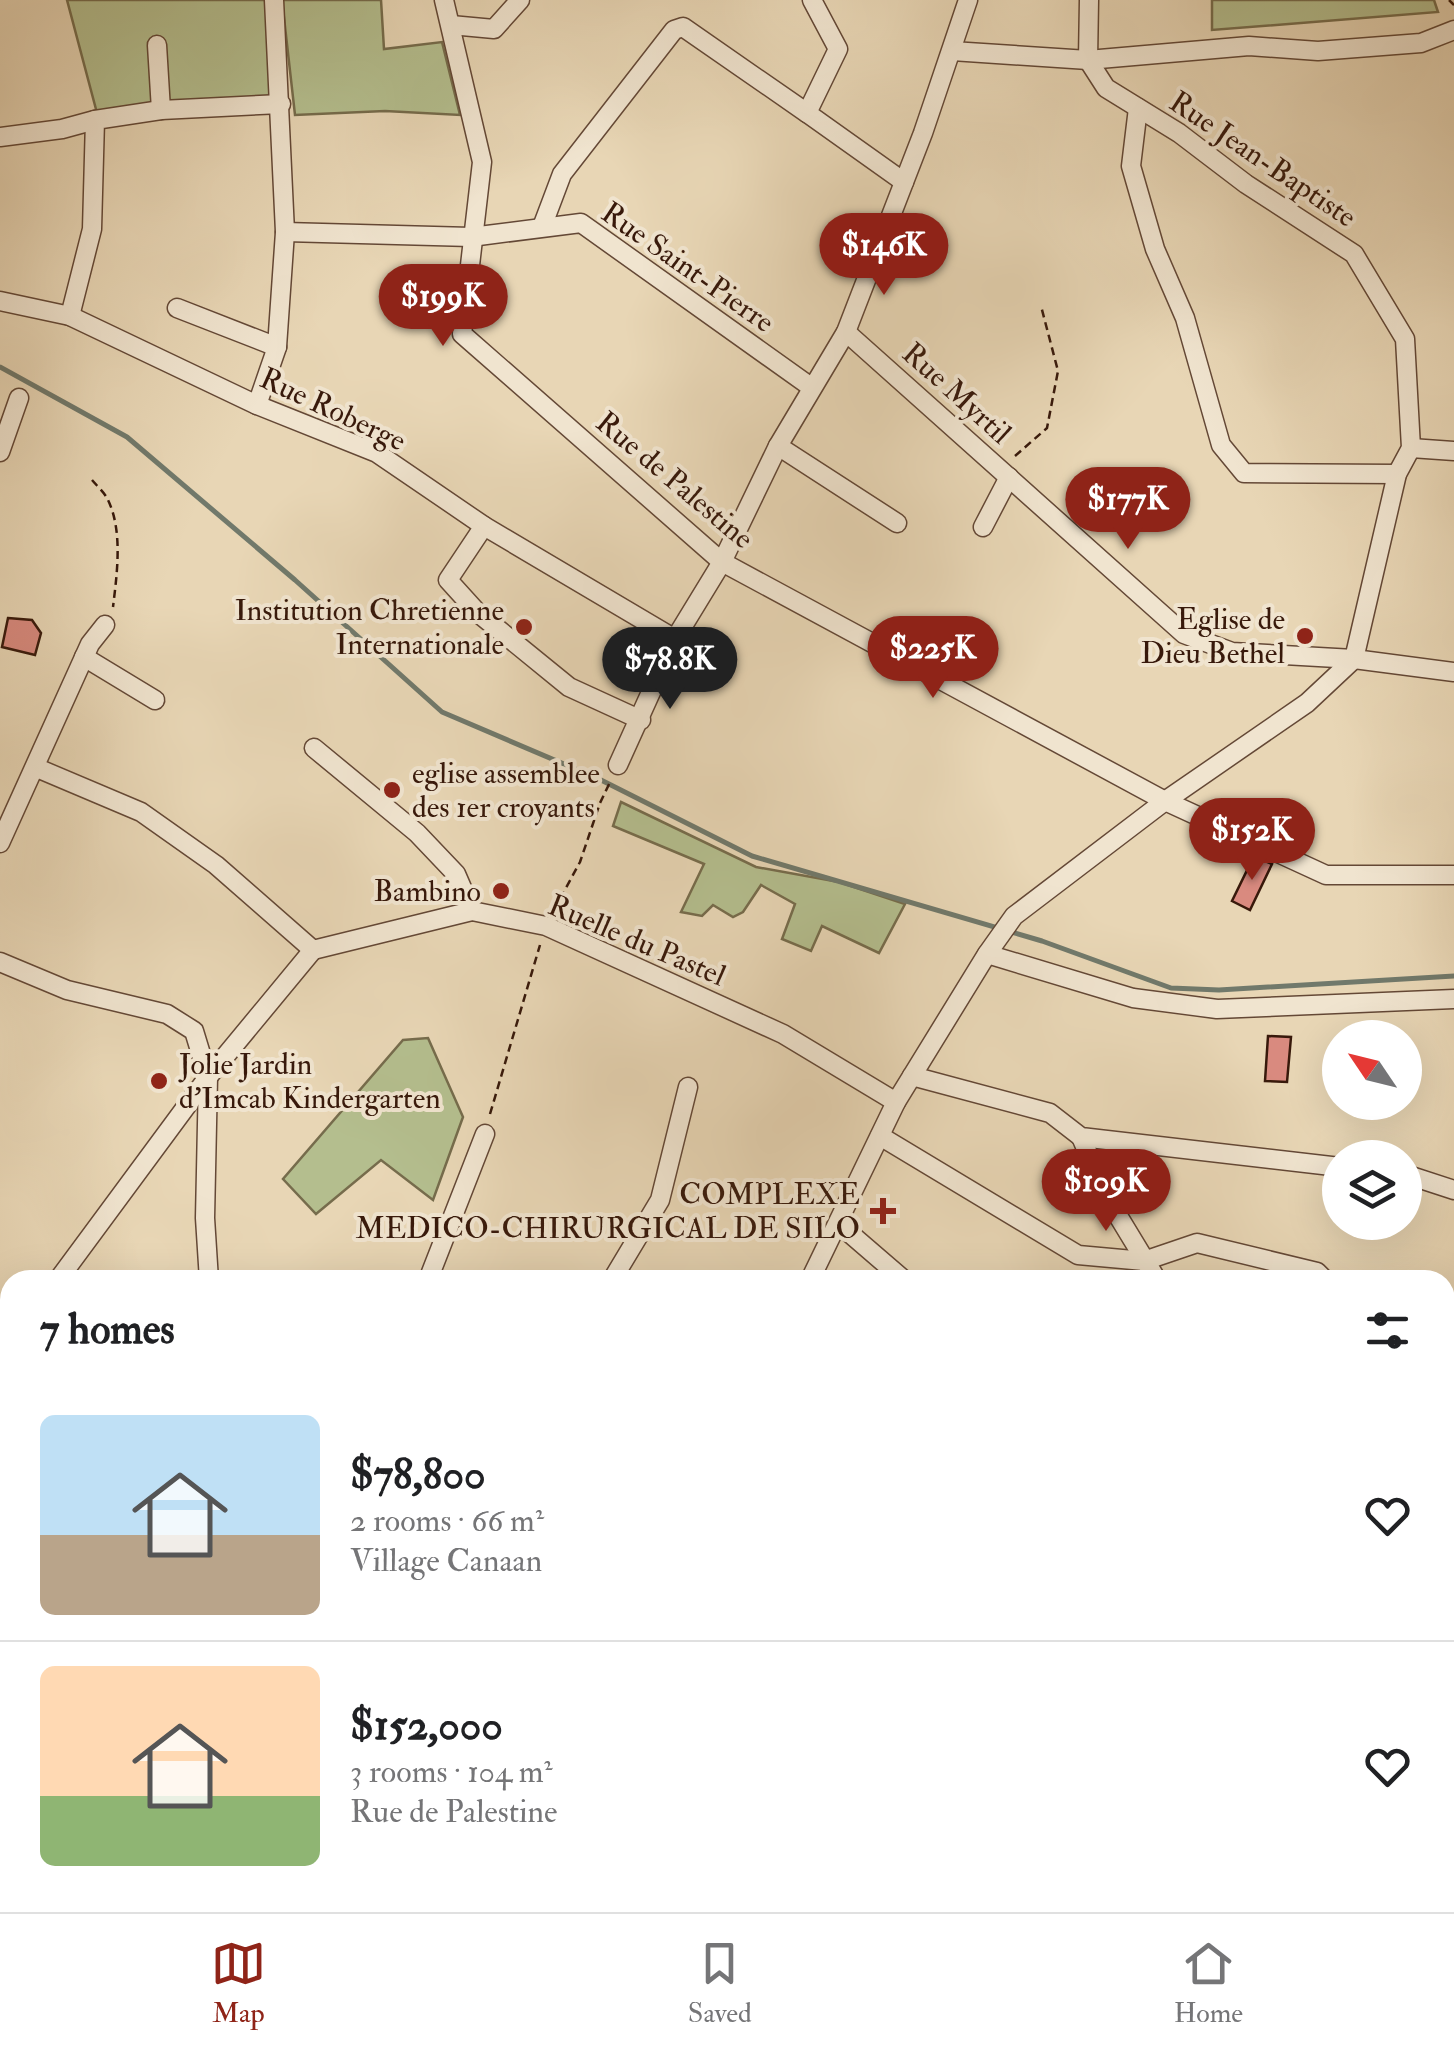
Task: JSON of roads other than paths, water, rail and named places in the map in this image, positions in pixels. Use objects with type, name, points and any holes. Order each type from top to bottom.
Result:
[{"type":"street","points":[[257,405],[277,347],[285,232],[274,0]]},
{"type":"street","name":"Rue de Palestine","points":[[444,0],[482,162],[462,334],[722,562],[1165,800],[1326,874],[1454,876]]},
{"type":"street","points":[[450,25],[494,29],[520,0]]},
{"type":"street","points":[[806,113],[838,49],[812,0]]},
{"type":"street","points":[[618,765],[675,638],[722,562],[778,446],[846,332],[968,0]]},
{"type":"street","points":[[1088,0],[1088,60]]},
{"type":"street","points":[[542,227],[562,174],[674,30],[683,28],[904,182]]},
{"type":"street","points":[[952,52],[1088,60],[1249,46],[1318,51],[1420,44],[1454,30]]},
{"type":"street","points":[[157,45],[161,110]]},
{"type":"street","name":"Rue Jean-Baptiste","points":[[1088,60],[1106,88],[1179,133],[1246,184],[1354,254],[1405,339],[1411,448]]},
{"type":"street","points":[[0,137],[62,130],[95,120],[161,110],[281,104]]},
{"type":"street","points":[[1138,108],[1131,166],[1155,249],[1185,318],[1221,446],[1244,474],[1397,474]]},
{"type":"street","points":[[70,316],[92,228],[95,120]]},
{"type":"street","name":"Rue Saint-Pierre","points":[[285,232],[471,237],[581,223],[811,387]]},
{"type":"street","name":"Rue Roberge","points":[[0,302],[70,316],[257,405],[377,453],[484,526],[675,638]]},
{"type":"street","points":[[177,308],[277,347]]},
{"type":"street","name":"Rue Myrtil","points":[[846,332],[1184,634],[1232,652],[1354,659],[1454,672]]},
{"type":"street","points":[[0,452],[19,398]]},
{"type":"street","points":[[778,446],[897,523]]},
{"type":"street","points":[[815,1270],[896,1102],[1014,916],[1165,800],[1307,703],[1354,659],[1397,474],[1411,448],[1454,451]]},
{"type":"street","points":[[982,527],[1004,473]]},
{"type":"street","points":[[484,526],[448,580],[477,612],[569,688],[641,720]]},
{"type":"street","points":[[0,844],[90,644],[105,625]]},
{"type":"street","points":[[84,658],[155,700]]},
{"type":"street","points":[[314,748],[417,833],[456,874],[472,910]]},
{"type":"street","points":[[36,768],[140,812],[216,864],[313,950],[208,1077],[65,1270]]},
{"type":"street","name":"Ruelle du Pastel","points":[[313,950],[472,910],[546,926],[783,1034],[896,1102]]},
{"type":"street","points":[[991,947],[1133,998],[1218,1008],[1454,999]]},
{"type":"street","points":[[0,962],[67,990],[168,1014],[194,1031],[208,1077],[205,1218],[209,1270]]},
{"type":"street","points":[[912,1076],[1050,1113],[1081,1137],[1106,1196],[1150,1270]]},
{"type":"street","points":[[618,1270],[660,1200],[688,1088]]},
{"type":"street","points":[[432,1270],[485,1134]]},
{"type":"street","points":[[880,1136],[1078,1256],[1144,1260],[1197,1243],[1309,1270]]},
{"type":"street","points":[[1081,1137],[1322,1165]]},
{"type":"street","points":[[1422,1180],[1454,1190]]},
{"type":"street","points":[[838,1224],[892,1270]]},
{"type":"waterway","points":[[0,367],[127,437],[442,712],[599,779],[752,856],[1042,941],[1171,988],[1219,990],[1454,976]]},
{"type":"place","name":"Institution Chretienne Internationale","points":[[524,627]]},
{"type":"place","name":"Eglise de Dieu Bethel","points":[[1305,636]]},
{"type":"place","name":"eglise assemblee des 1er croyants","points":[[392,790]]},
{"type":"place","name":"Bambino","points":[[501,891]]},
{"type":"place","name":"Jolie Jardin d'Imcab Kindergarten","points":[[159,1081]]},
{"type":"place","name":"COMPLEXE MEDICO-CHIRURGICAL DE SILO","points":[[883,1211]]}]
